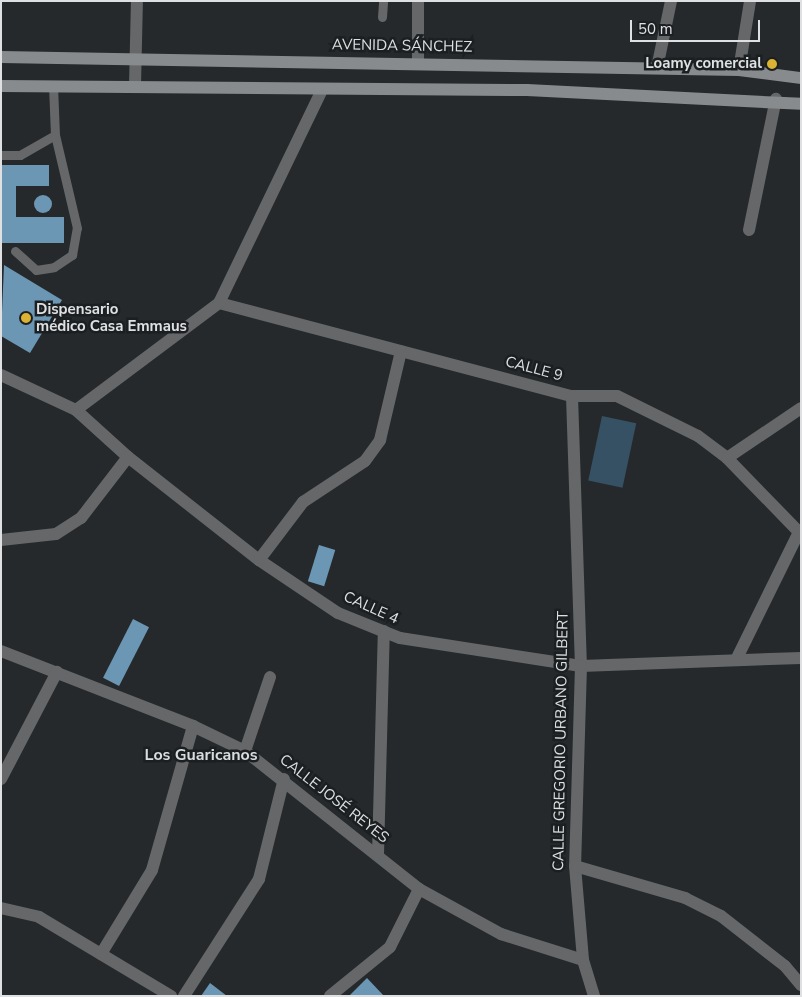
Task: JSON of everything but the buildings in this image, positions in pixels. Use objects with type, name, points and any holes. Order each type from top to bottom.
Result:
[{"type":"street","points":[[135,86],[137,1]]},
{"type":"street","points":[[418,1],[418,63]]},
{"type":"street","points":[[658,68],[671,1]]},
{"type":"street","points":[[740,70],[750,1]]},
{"type":"street","name":"AVENIDA SÁNCHEZ","points":[[1,57],[740,70],[801,78]]},
{"type":"street","points":[[1,86],[135,86],[322,90],[527,90],[776,99],[801,104]]},
{"type":"street","points":[[76,410],[218,303],[322,90]]},
{"type":"street","points":[[749,230],[776,99]]},
{"type":"street","name":"CALLE 9","points":[[218,303],[572,396],[617,396],[698,436],[727,458],[800,533]]},
{"type":"street","points":[[260,560],[303,502],[365,461],[380,440],[401,351]]},
{"type":"street","name":"CALLE 4","points":[[1,374],[76,410],[128,457],[260,560],[338,613],[384,631],[470,651],[581,666],[736,658],[801,658]]},
{"type":"street","name":"CALLE GREGORIO URBANO GILBERT","points":[[572,396],[581,666],[575,866],[583,960],[594,996]]},
{"type":"street","points":[[727,458],[801,408]]},
{"type":"street","points":[[1,540],[56,534],[81,518],[128,457]]},
{"type":"street","points":[[736,658],[800,533]]},
{"type":"street","points":[[378,854],[384,631]]},
{"type":"street","name":"CALLE JOSÉ REYES","points":[[1,651],[194,726],[245,751],[284,779],[419,889],[501,934],[583,960]]},
{"type":"street","points":[[1,779],[57,672]]},
{"type":"street","points":[[245,751],[270,677]]},
{"type":"street","points":[[101,954],[152,870],[194,726]]},
{"type":"street","points":[[184,996],[259,879],[284,779]]},
{"type":"street","points":[[575,866],[685,898],[721,916],[785,966],[801,985]]},
{"type":"street","points":[[334,995],[390,947],[419,889]]},
{"type":"street","points":[[2,912],[39,917],[171,996]]},
{"type":"lane","points":[[382,17],[383,1]]},
{"type":"lane","points":[[15,251],[36,270],[54,267],[72,256],[77,228],[55,135],[53,85]]},
{"type":"lane","points":[[1,155],[20,155],[55,135]]},
{"type":"shaded area","points":[[602,416],[636,423],[623,488],[588,481]]},
{"type":"place","name":"Loamy comercial","points":[[772,64]]},
{"type":"place","name":"Dispensario médico Casa Emmaus","points":[[26,318]]},
{"type":"district","name":"Los Guaricanos","points":[[201,755]]}]
